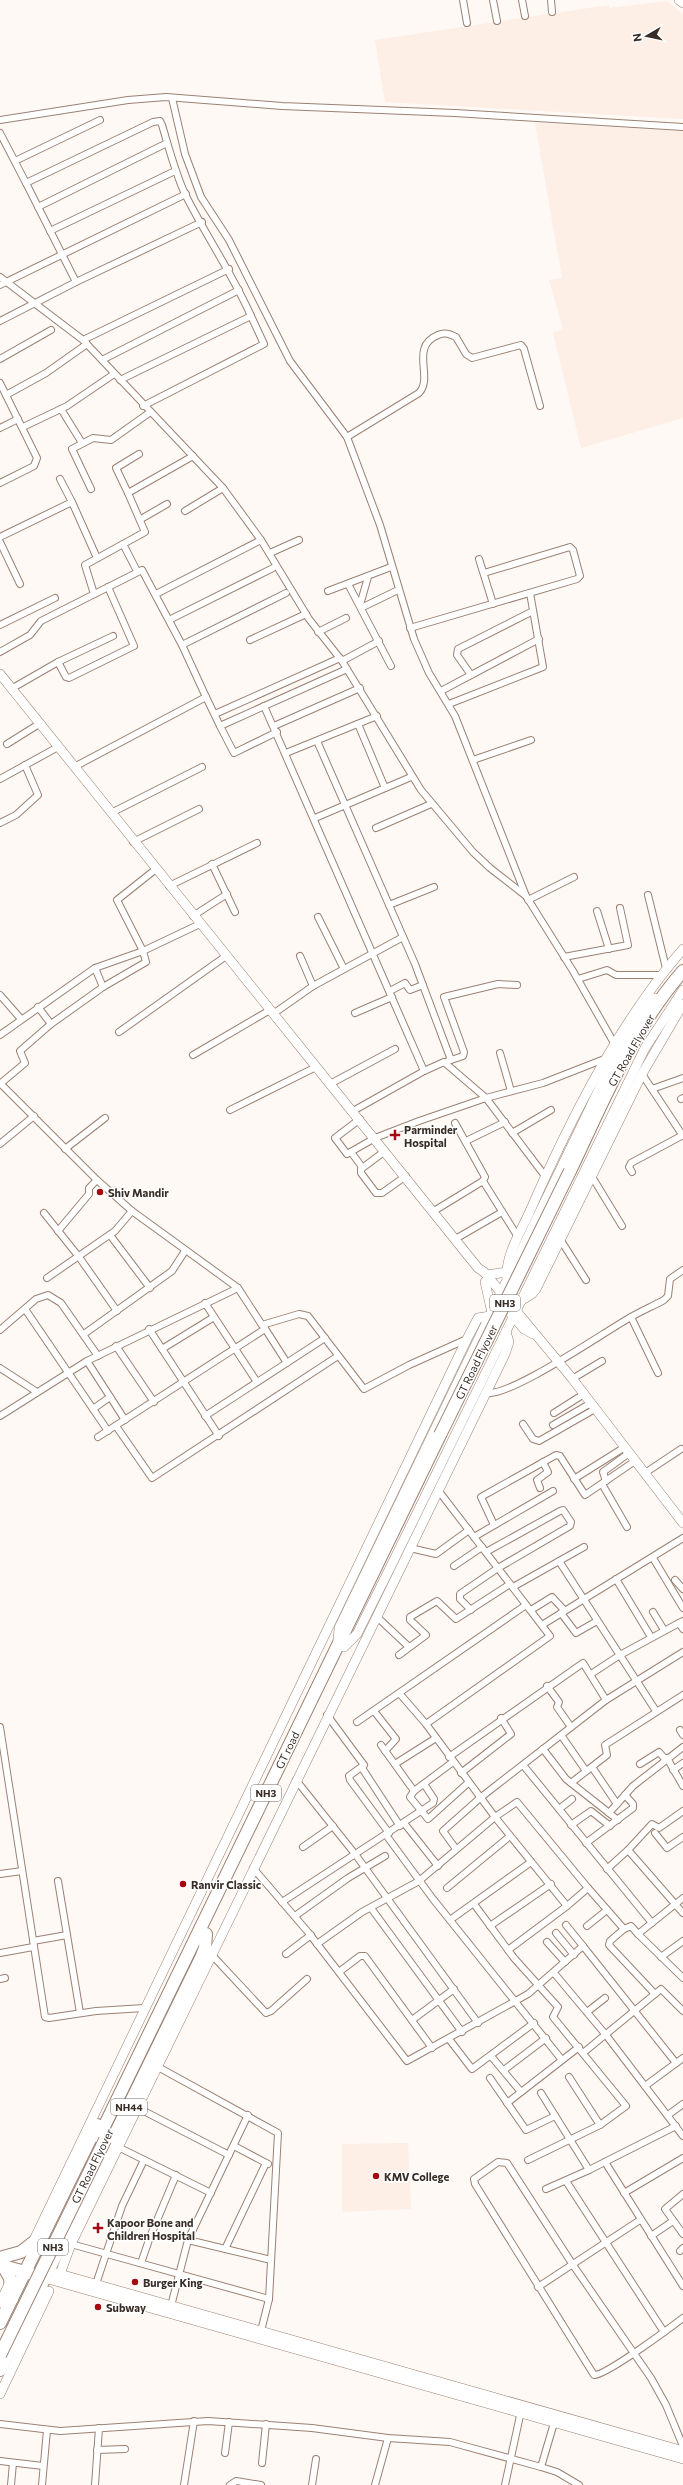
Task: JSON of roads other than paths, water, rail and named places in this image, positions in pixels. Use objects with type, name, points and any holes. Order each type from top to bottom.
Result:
[{"type":"highway","name":"GT Road Flyover","points":[[340,1646],[572,1172],[622,1062],[657,1006],[681,977]]},
{"type":"highway","name":"GT road","points":[[206,1934],[340,1646]]},
{"type":"highway","name":"GT road","points":[[194,1941],[340,1646]]},
{"type":"highway","name":"GT Road Flyover","points":[[0,2341],[206,1934]]},
{"type":"highway","name":"NH44","points":[[51,2274],[201,1958],[205,1948],[206,1934]]},
{"type":"highway","name":"GT Road Flyover","points":[[0,2355],[194,1941]]},
{"type":"highway","name":"NH44","points":[[1,2262],[30,2247],[46,2232],[169,1976],[186,1944],[194,1941]]},
{"type":"highway","points":[[6,2302],[27,2269],[46,2232]]},
{"type":"highway","points":[[0,2370],[43,2293],[51,2274],[1,2262]]},
{"type":"highway","points":[[0,2323],[11,2281],[1,2262]]},
{"type":"street","points":[[463,0],[467,23]]},
{"type":"street","points":[[493,0],[497,21]]},
{"type":"street","points":[[522,0],[525,16]]},
{"type":"street","points":[[551,0],[552,12]]},
{"type":"street","points":[[680,0],[683,3]]},
{"type":"street","points":[[0,120],[128,100],[161,97],[683,127]]},
{"type":"street","points":[[172,98],[185,154],[201,197],[229,240],[290,361],[347,437],[380,525],[410,628],[425,666],[450,704],[527,898],[578,979],[614,1043]]},
{"type":"street","points":[[15,161],[100,120]]},
{"type":"street","points":[[26,183],[156,121],[162,124],[175,171],[186,194],[229,268],[264,344],[143,406]]},
{"type":"street","points":[[0,133],[76,282]]},
{"type":"street","points":[[38,207],[168,143]]},
{"type":"street","points":[[50,231],[175,171]]},
{"type":"street","points":[[0,285],[186,194]]},
{"type":"street","points":[[0,321],[76,282],[202,222]]},
{"type":"street","points":[[6,395],[46,373],[85,342],[229,268]]},
{"type":"street","points":[[0,277],[85,342],[149,413],[223,488],[270,553],[318,632],[341,659],[377,716],[411,777],[431,804],[479,858],[527,898]]},
{"type":"street","points":[[102,360],[240,290]]},
{"type":"street","points":[[120,380],[251,316]]},
{"type":"street","points":[[0,359],[51,330]]},
{"type":"street","points":[[347,437],[422,390],[423,351],[434,337],[444,333],[456,337],[466,354],[472,358],[515,346],[522,346],[540,406]]},
{"type":"street","points":[[23,427],[61,409],[114,374]]},
{"type":"street","points":[[0,383],[23,427],[37,462],[34,466],[0,483]]},
{"type":"street","points":[[61,409],[82,443]]},
{"type":"street","points":[[91,489],[72,450],[93,438],[111,440],[149,413]]},
{"type":"street","points":[[0,428],[18,419]]},
{"type":"street","points":[[94,594],[84,567],[97,558],[145,532],[141,519],[116,468],[139,454]]},
{"type":"street","points":[[128,493],[192,456]]},
{"type":"street","points":[[60,479],[97,558]]},
{"type":"street","points":[[186,511],[223,488]]},
{"type":"street","points":[[0,537],[72,502]]},
{"type":"street","points":[[141,519],[167,504]]},
{"type":"street","points":[[156,594],[261,540]]},
{"type":"street","points":[[270,553],[299,540]]},
{"type":"street","points":[[0,542],[20,584]]},
{"type":"street","points":[[123,544],[137,571]]},
{"type":"street","points":[[410,628],[580,578],[572,548],[484,573]]},
{"type":"street","points":[[479,559],[493,604]]},
{"type":"street","points":[[328,591],[391,567]]},
{"type":"street","points":[[169,620],[273,568]]},
{"type":"street","points":[[0,652],[30,635],[41,621],[137,571],[144,571],[182,645],[232,752],[236,753],[275,729],[360,688]]},
{"type":"street","points":[[361,606],[368,577]]},
{"type":"street","points":[[348,584],[361,606],[391,666]]},
{"type":"street","points":[[58,662],[66,677],[69,678],[134,646],[108,586]]},
{"type":"street","points":[[361,606],[398,590]]},
{"type":"street","points":[[182,645],[286,593]]},
{"type":"street","points":[[450,704],[543,667],[530,593]]},
{"type":"street","points":[[0,625],[55,598]]},
{"type":"street","points":[[471,675],[457,655],[458,650],[533,611]]},
{"type":"street","points":[[250,640],[306,614]]},
{"type":"street","points":[[318,632],[346,618]]},
{"type":"street","points":[[11,689],[58,662],[113,636]]},
{"type":"street","points":[[441,691],[539,639]]},
{"type":"street","points":[[215,714],[379,641]]},
{"type":"street","points":[[220,726],[347,669]]},
{"type":"street","points":[[0,674],[133,842],[457,1238],[478,1268],[516,1314],[524,1329],[534,1334],[572,1379],[683,1523]]},
{"type":"street","points":[[74,767],[206,696]]},
{"type":"street","points":[[264,706],[315,818],[424,1071]]},
{"type":"street","points":[[286,753],[377,716]]},
{"type":"street","points":[[7,744],[39,724]]},
{"type":"street","points":[[358,724],[385,788]]},
{"type":"street","points":[[473,760],[531,740]]},
{"type":"street","points":[[317,741],[346,804],[423,985],[451,1060]]},
{"type":"street","points":[[0,779],[58,747]]},
{"type":"street","points":[[0,823],[16,815],[38,795],[25,765]]},
{"type":"street","points":[[111,813],[202,767]]},
{"type":"street","points":[[315,818],[411,777]]},
{"type":"street","points":[[376,828],[431,804]]},
{"type":"street","points":[[133,842],[199,809]]},
{"type":"street","points":[[170,886],[257,843]]},
{"type":"street","points":[[212,864],[235,912]]},
{"type":"street","points":[[156,869],[117,900],[143,951],[146,962],[103,987],[51,1024],[20,1051],[25,1063],[0,1084],[97,1180],[132,1211],[185,1251],[238,1288],[287,1363]]},
{"type":"street","points":[[527,898],[574,877]]},
{"type":"street","points":[[389,905],[434,887]]},
{"type":"street","points":[[193,916],[227,894]]},
{"type":"street","points":[[648,895],[663,972]]},
{"type":"street","points":[[564,957],[628,945],[620,908]]},
{"type":"street","points":[[597,912],[609,949]]},
{"type":"street","points":[[318,917],[344,969]]},
{"type":"street","points":[[0,1035],[94,968],[143,951],[200,924]]},
{"type":"street","points":[[193,1055],[272,1012],[313,986],[403,938]]},
{"type":"street","points":[[507,1276],[507,1262],[545,1176],[614,1043],[663,972],[683,949]]},
{"type":"street","points":[[118,1032],[226,956]]},
{"type":"street","points":[[300,956],[313,986]]},
{"type":"street","points":[[94,968],[103,987]]},
{"type":"street","points":[[578,979],[606,970],[616,975],[663,972]]},
{"type":"street","points":[[340,1646],[339,1628],[500,1296],[507,1276],[603,1081],[630,1031],[667,981],[681,977]]},
{"type":"street","points":[[390,991],[405,984],[410,990],[423,985]]},
{"type":"street","points":[[353,1111],[424,1071],[444,1062],[463,1056],[464,1052],[444,997],[498,984],[517,985]]},
{"type":"street","points":[[340,1646],[356,1634],[364,1620],[516,1314],[644,1048],[683,990]]},
{"type":"street","points":[[0,995],[21,1019]]},
{"type":"street","points":[[355,1013],[392,997]]},
{"type":"street","points":[[522,1300],[532,1294],[536,1289],[591,1174],[642,1074],[683,1004]]},
{"type":"street","points":[[38,1007],[51,1024]]},
{"type":"street","points":[[330,1084],[395,1049]]},
{"type":"street","points":[[500,1053],[511,1091]]},
{"type":"street","points":[[360,1119],[335,1138],[345,1153],[351,1152],[374,1138],[486,1098],[550,1080],[607,1058]]},
{"type":"street","points":[[444,1062],[486,1098],[545,1176]]},
{"type":"street","points":[[230,1110],[316,1067]]},
{"type":"street","points":[[632,1172],[629,1167],[631,1163],[683,1135],[642,1074]]},
{"type":"street","points":[[652,1089],[683,1078]]},
{"type":"street","points":[[512,1133],[551,1110]]},
{"type":"street","points":[[0,1144],[34,1116]]},
{"type":"street","points":[[66,1149],[105,1118]]},
{"type":"street","points":[[466,1141],[505,1122]]},
{"type":"street","points":[[456,1123],[485,1177],[484,1182],[518,1237]]},
{"type":"street","points":[[385,1151],[362,1167],[361,1173],[378,1194],[406,1176]]},
{"type":"street","points":[[351,1152],[362,1167]]},
{"type":"street","points":[[591,1174],[622,1226]]},
{"type":"street","points":[[58,1231],[90,1193],[90,1188],[97,1180]]},
{"type":"street","points":[[434,1211],[484,1182]]},
{"type":"street","points":[[47,1278],[110,1235],[132,1211]]},
{"type":"street","points":[[457,1238],[502,1212]]},
{"type":"street","points":[[44,1213],[79,1256],[117,1311]]},
{"type":"street","points":[[110,1235],[150,1288]]},
{"type":"street","points":[[560,1239],[586,1280]]},
{"type":"street","points":[[84,1334],[150,1288],[177,1266],[185,1251]]},
{"type":"street","points":[[486,1393],[496,1392],[506,1388],[557,1361],[666,1298],[670,1279],[683,1270]]},
{"type":"street","points":[[486,1278],[507,1276]]},
{"type":"street","points":[[486,1278],[491,1314]]},
{"type":"street","points":[[0,1416],[87,1361],[149,1329],[238,1288]]},
{"type":"street","points":[[0,1330],[40,1296],[52,1296],[61,1303],[98,1356]]},
{"type":"street","points":[[205,1303],[257,1382]]},
{"type":"street","points":[[25,1309],[108,1431]]},
{"type":"street","points":[[98,1437],[235,1349],[264,1327],[304,1314],[325,1338],[364,1389],[425,1357],[467,1339]]},
{"type":"street","points":[[30,2247],[144,2008],[351,1584],[467,1339],[478,1318],[491,1314]]},
{"type":"street","points":[[162,1349],[214,1317]]},
{"type":"street","points":[[631,1317],[658,1373]]},
{"type":"street","points":[[149,1329],[219,1436]]},
{"type":"street","points":[[51,2274],[72,2244],[327,1715],[486,1393],[508,1347],[506,1332]]},
{"type":"street","points":[[205,1416],[325,1338]]},
{"type":"street","points":[[116,1346],[154,1402]]},
{"type":"street","points":[[116,1426],[151,1478],[219,1436],[338,1356]]},
{"type":"street","points":[[87,1361],[125,1420]]},
{"type":"street","points":[[572,1379],[602,1361]]},
{"type":"street","points":[[0,1368],[37,1392]]},
{"type":"street","points":[[554,1413],[584,1394]]},
{"type":"street","points":[[93,1409],[110,1397]]},
{"type":"street","points":[[523,1424],[533,1438],[539,1441],[593,1406]]},
{"type":"street","points":[[553,1425],[593,1406]]},
{"type":"street","points":[[645,1473],[681,1449]]},
{"type":"street","points":[[574,1479],[627,1450]]},
{"type":"street","points":[[627,1450],[603,1472],[604,1483],[627,1527]]},
{"type":"street","points":[[494,1525],[481,1497],[558,1454],[585,1494],[636,1461]]},
{"type":"street","points":[[540,1488],[537,1480],[548,1472],[543,1462]]},
{"type":"street","points":[[426,1724],[549,1638],[542,1625],[438,1490]]},
{"type":"street","points":[[474,1537],[553,1491]]},
{"type":"street","points":[[454,1566],[560,1511],[564,1511],[571,1522],[570,1526],[498,1568],[459,1596],[471,1610]]},
{"type":"street","points":[[410,1548],[436,1554],[468,1530]]},
{"type":"street","points":[[542,1625],[653,1558],[683,1538]]},
{"type":"street","points":[[399,1656],[426,1634],[409,1618],[435,1601],[439,1601],[455,1620],[511,1586],[584,1548]]},
{"type":"street","points":[[653,1558],[683,1608]]},
{"type":"street","points":[[559,1561],[656,1712]]},
{"type":"street","points":[[616,1579],[651,1637]]},
{"type":"street","points":[[675,1580],[683,1589]]},
{"type":"street","points":[[357,1722],[529,1608],[554,1597],[576,1633],[597,1621]]},
{"type":"street","points":[[653,1612],[664,1630]]},
{"type":"street","points":[[376,1616],[409,1647]]},
{"type":"street","points":[[591,1674],[651,1637],[664,1630],[682,1624]]},
{"type":"street","points":[[456,1849],[443,1831],[480,1798],[606,1700],[683,1652]]},
{"type":"street","points":[[468,1783],[427,1819],[410,1796],[451,1759],[501,1718],[583,1663],[606,1700]]},
{"type":"street","points":[[547,1686],[559,1702],[557,1707],[571,1727]]},
{"type":"street","points":[[400,1694],[426,1724],[468,1783],[531,1862],[551,1884],[567,1906]]},
{"type":"street","points":[[571,1783],[608,1754],[605,1745],[656,1712],[682,1698]]},
{"type":"street","points":[[374,1712],[396,1740],[385,1751]]},
{"type":"street","points":[[327,1715],[364,1764],[362,1768],[402,1824],[438,1866]]},
{"type":"street","points":[[461,1773],[511,1734],[501,1718]]},
{"type":"street","points":[[0,1727],[2,1753],[45,2017],[49,2018],[80,2013],[144,2008]]},
{"type":"street","points":[[561,1735],[586,1771]]},
{"type":"street","points":[[395,1764],[436,1738]]},
{"type":"street","points":[[381,1745],[414,1791]]},
{"type":"street","points":[[609,1813],[625,1796],[666,1759],[683,1747]]},
{"type":"street","points":[[543,1749],[571,1783],[618,1820]]},
{"type":"street","points":[[640,1764],[659,1752],[666,1759],[683,1786]]},
{"type":"street","points":[[673,1770],[683,1764]]},
{"type":"street","points":[[523,1765],[652,1923]]},
{"type":"street","points":[[592,1767],[617,1804]]},
{"type":"street","points":[[362,1768],[351,1774],[350,1780],[419,1881],[546,2038],[562,2060]]},
{"type":"street","points":[[296,1780],[355,1854],[386,1899],[478,2023]]},
{"type":"street","points":[[282,1902],[421,1812],[435,1801],[424,1784]]},
{"type":"street","points":[[586,1843],[618,1820],[634,1806],[625,1796]]},
{"type":"street","points":[[559,1809],[572,1799]]},
{"type":"street","points":[[318,1944],[371,1908],[419,1881],[495,1817],[514,1804],[521,1804],[588,1888],[624,1929]]},
{"type":"street","points":[[572,1825],[591,1811],[610,1826]]},
{"type":"street","points":[[607,1869],[628,1850],[652,1824],[659,1828],[683,1812]]},
{"type":"street","points":[[303,1847],[333,1826]]},
{"type":"street","points":[[655,1833],[667,1848],[683,1837]]},
{"type":"street","points":[[447,1888],[510,1836]]},
{"type":"street","points":[[628,1850],[683,1913]]},
{"type":"street","points":[[295,1916],[385,1856]]},
{"type":"street","points":[[450,1920],[531,1862]]},
{"type":"street","points":[[253,1868],[311,1935],[406,2060],[411,2061],[449,2038],[516,2002],[539,1986],[583,1946]]},
{"type":"street","points":[[0,1874],[22,1871]]},
{"type":"street","points":[[58,1881],[80,2013]]},
{"type":"street","points":[[490,1926],[551,1884]]},
{"type":"street","points":[[508,1950],[567,1906],[588,1888]]},
{"type":"street","points":[[638,1934],[683,1898]]},
{"type":"street","points":[[474,1904],[508,1950],[558,2008],[553,2017],[626,2106],[600,2125],[528,2160]]},
{"type":"street","points":[[371,1908],[462,2032]]},
{"type":"street","points":[[587,1926],[607,1910]]},
{"type":"street","points":[[566,1925],[676,2063]]},
{"type":"street","points":[[655,1994],[609,1945],[610,1941],[624,1929],[631,1926],[683,1978]]},
{"type":"street","points":[[556,1933],[574,1955]]},
{"type":"street","points":[[0,1953],[67,1935]]},
{"type":"street","points":[[286,1954],[311,1935]]},
{"type":"street","points":[[661,1957],[683,1941]]},
{"type":"street","points":[[547,1942],[566,1962]]},
{"type":"street","points":[[211,1954],[266,2013],[271,2011],[307,1979]]},
{"type":"street","points":[[339,1972],[363,1955],[432,2048]]},
{"type":"street","points":[[554,1973],[606,2035],[683,2136]]},
{"type":"street","points":[[412,2020],[454,1989]]},
{"type":"street","points":[[583,2053],[655,1994],[664,1989],[683,2011]]},
{"type":"street","points":[[587,2012],[605,1998]]},
{"type":"street","points":[[449,2038],[471,2069],[491,2056],[534,2023]]},
{"type":"street","points":[[504,2070],[546,2038]]},
{"type":"street","points":[[507,2103],[579,2047]]},
{"type":"street","points":[[491,2056],[521,2092]]},
{"type":"street","points":[[645,2086],[683,2058]]},
{"type":"street","points":[[158,2067],[248,2115],[278,2133],[269,2299],[261,2331]]},
{"type":"street","points":[[569,2077],[600,2125]]},
{"type":"street","points":[[490,2078],[526,2130],[555,2116]]},
{"type":"street","points":[[541,2093],[589,2170]]},
{"type":"street","points":[[668,2115],[683,2104]]},
{"type":"street","points":[[138,2108],[229,2155]]},
{"type":"street","points":[[171,2306],[178,2274],[188,2240],[248,2115]]},
{"type":"street","points":[[546,2189],[589,2170],[676,2126]]},
{"type":"street","points":[[234,2146],[275,2168]]},
{"type":"street","points":[[118,2147],[211,2193]]},
{"type":"street","points":[[624,2193],[683,2158]]},
{"type":"street","points":[[95,2288],[108,2254],[122,2206],[144,2160]]},
{"type":"street","points":[[683,2318],[664,2332],[632,2353],[603,2373],[594,2374],[538,2287],[475,2184],[475,2177],[501,2161],[507,2163],[573,2265],[632,2353],[659,2391],[683,2446]]},
{"type":"street","points":[[605,2162],[640,2220],[682,2284]]},
{"type":"street","points":[[225,2249],[266,2163]]},
{"type":"street","points":[[141,2263],[150,2237],[176,2175]]},
{"type":"street","points":[[566,2181],[664,2332]]},
{"type":"street","points":[[683,2194],[666,2208],[673,2221],[683,2234]]},
{"type":"street","points":[[538,2287],[640,2220]]},
{"type":"street","points":[[651,2236],[673,2221]]},
{"type":"street","points":[[188,2240],[271,2260]]},
{"type":"street","points":[[72,2244],[269,2299]]},
{"type":"street","points":[[51,2274],[76,2287]]},
{"type":"street","points":[[51,2274],[208,2321],[599,2431],[683,2459]]},
{"type":"street","points":[[0,2394],[43,2293],[76,2287],[95,2288]]},
{"type":"street","points":[[158,2306],[171,2306],[208,2321],[261,2331],[452,2390]]},
{"type":"street","points":[[522,2409],[554,2423],[599,2431],[683,2451]]},
{"type":"street","points":[[505,2485],[522,2409]]},
{"type":"street","points":[[184,2485],[194,2421]]},
{"type":"street","points":[[0,2424],[47,2430],[194,2421],[229,2422],[312,2428],[388,2438],[450,2442],[557,2472],[576,2484]]},
{"type":"street","points":[[225,2453],[229,2422]]},
{"type":"street","points":[[541,2467],[554,2423]]},
{"type":"street","points":[[262,2463],[266,2424]]},
{"type":"street","points":[[95,2485],[99,2428]]},
{"type":"street","points":[[42,2485],[47,2430]]},
{"type":"street","points":[[375,2485],[388,2438]]},
{"type":"street","points":[[97,2450],[125,2449]]},
{"type":"street","points":[[312,2485],[316,2459]]},
{"type":"street","points":[[0,2461],[43,2466]]},
{"type":"street","points":[[11,2485],[13,2463]]},
{"type":"street","points":[[230,2485],[236,2481],[262,2485]]},
{"type":"place","name":"Parminder Hospital","points":[[395,1135]]},
{"type":"place","name":"Shiv Mandir","points":[[100,1192]]},
{"type":"place","name":"Ranvir Classic","points":[[183,1884]]},
{"type":"place","name":"KMV College","points":[[376,2176]]},
{"type":"place","name":"Kapoor Bone and Children Hospital","points":[[98,2228]]},
{"type":"place","name":"Burger King","points":[[135,2282]]},
{"type":"place","name":"Subway","points":[[98,2307]]}]
